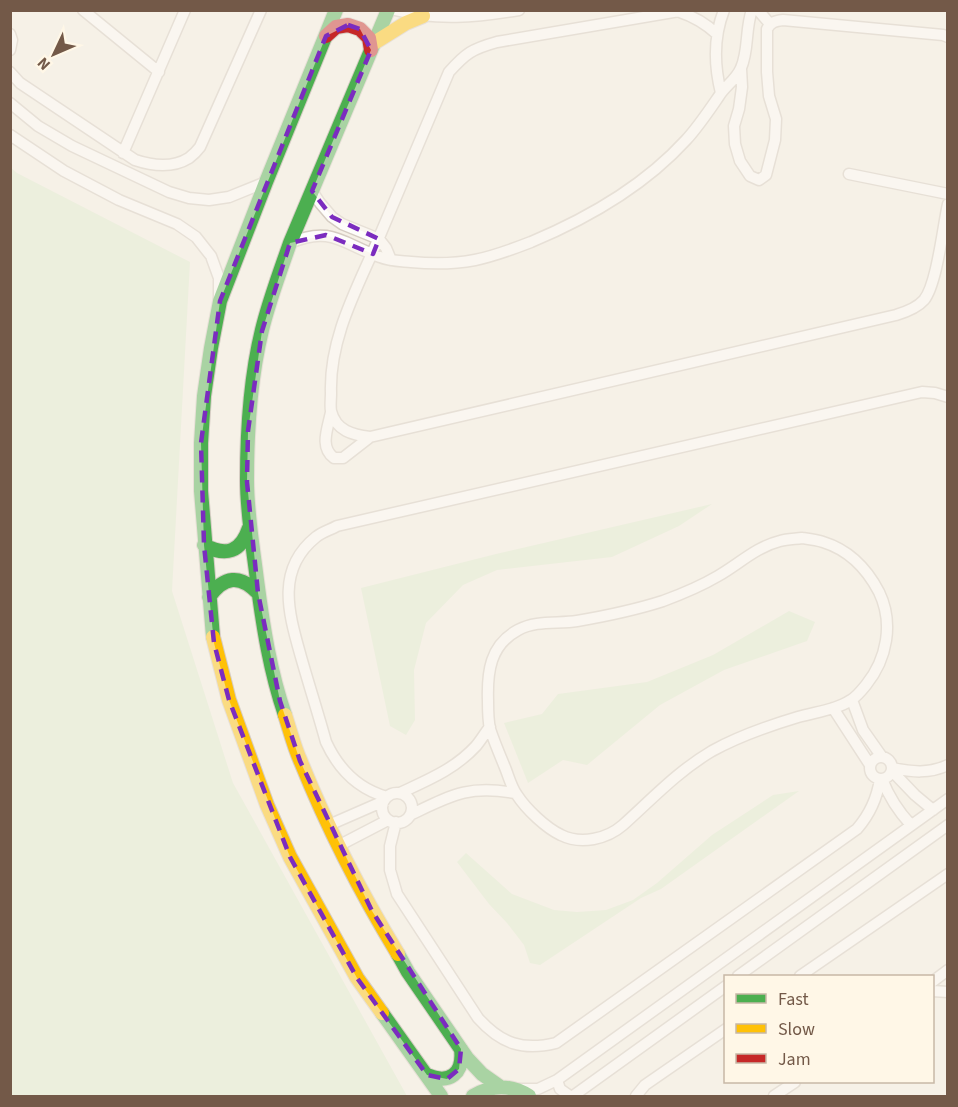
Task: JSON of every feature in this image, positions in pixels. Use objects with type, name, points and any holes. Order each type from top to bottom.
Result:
[{"type":"street","points":[[83,10],[159,72]]},
{"type":"street","points":[[123,153],[185,10]]},
{"type":"street","points":[[10,72],[20,83],[135,160],[163,165],[177,163],[189,158],[200,147],[261,10]]},
{"type":"street","points":[[336,10],[220,302],[207,372],[201,443],[201,491],[209,597],[214,643],[229,700],[267,805],[290,856],[357,978],[441,1096]]},
{"type":"street","points":[[388,10],[290,243],[262,331],[253,381],[248,431],[247,482],[250,527],[265,640],[280,701],[300,761],[338,846],[372,910],[408,972],[461,1049],[482,1074],[499,1086],[538,1089],[557,1080],[948,799]]},
{"type":"street","points":[[395,10],[483,16],[519,10]]},
{"type":"street","points":[[721,93],[716,74],[715,54],[717,34],[724,10]]},
{"type":"street","points":[[290,243],[304,237],[326,235],[382,258],[412,263],[443,263],[475,260],[505,252],[573,223],[612,201],[664,161],[692,133],[741,69],[746,53],[748,25],[752,10]]},
{"type":"street","points":[[741,69],[742,87],[734,126],[735,144],[740,161],[750,176],[759,180],[766,175],[775,140],[776,119],[769,96],[767,72],[769,27],[758,10]]},
{"type":"street","points":[[370,437],[343,458],[333,459],[327,454],[325,444],[331,412],[330,381],[338,334],[449,72],[477,47],[682,11],[694,16],[717,34]]},
{"type":"street","points":[[372,46],[406,23],[431,14]]},
{"type":"street","points":[[769,27],[775,21],[783,20],[943,35],[948,38]]},
{"type":"street","points":[[326,36],[336,27],[348,25],[360,29],[369,38],[372,46]]},
{"type":"street","points":[[748,25],[769,27]]},
{"type":"street","points":[[10,34],[12,40],[10,50]]},
{"type":"street","points":[[10,103],[38,126],[72,146],[169,192],[189,198],[209,200],[228,196],[266,182]]},
{"type":"street","points":[[10,135],[64,171],[119,200],[177,224],[196,237],[211,256],[219,278],[220,302]]},
{"type":"street","points":[[849,174],[948,194]]},
{"type":"street","points":[[312,191],[332,217],[342,224],[379,239],[391,260]]},
{"type":"street","points":[[331,412],[339,426],[353,435],[370,437],[912,310],[924,300],[933,285],[948,204]]},
{"type":"street","points":[[385,799],[352,779],[333,756],[326,742],[289,614],[288,588],[292,568],[302,550],[318,535],[337,526],[922,393],[936,393],[948,397]]},
{"type":"street","points":[[204,545],[213,551],[233,550],[247,537],[250,527]]},
{"type":"street","points":[[802,538],[823,542],[843,550],[859,562],[872,578],[881,596],[886,616],[887,636],[883,656],[875,673],[852,700],[833,708],[739,737],[684,769],[619,828],[601,838],[581,840],[561,836],[544,824],[515,793],[490,727],[487,681],[491,660],[502,642],[519,630],[539,624],[576,621],[637,609],[665,600],[718,576],[761,548],[781,541],[802,538]]},
{"type":"street","points":[[209,597],[220,583],[237,579],[253,586],[258,593]]},
{"type":"street","points":[[852,700],[863,730],[882,757],[890,761],[892,770],[915,795],[933,810]]},
{"type":"street","points":[[833,708],[870,765],[873,776],[886,778],[892,770]]},
{"type":"street","points":[[329,825],[395,793],[400,793],[441,775],[460,762],[490,727]]},
{"type":"street","points":[[870,765],[875,759],[882,757]]},
{"type":"street","points":[[892,770],[925,772],[948,765]]},
{"type":"street","points":[[385,799],[383,811],[392,821],[390,870],[397,894],[478,1018],[500,1038],[527,1047],[556,1043],[857,829],[875,801],[881,779]]},
{"type":"street","points":[[881,779],[897,808],[911,825]]},
{"type":"street","points":[[338,846],[392,821],[405,821],[410,815],[452,795],[473,790],[515,793]]},
{"type":"street","points":[[400,793],[405,795],[412,804],[410,815]]},
{"type":"street","points":[[739,975],[948,825]]},
{"type":"street","points":[[801,975],[948,874]]},
{"type":"street","points":[[934,981],[947,973]]},
{"type":"street","points":[[557,1080],[560,1089],[571,1096],[724,987]]},
{"type":"street","points":[[636,1096],[645,1085],[724,1030]]},
{"type":"street","points":[[427,1074],[436,1079],[447,1079],[456,1073],[462,1065],[461,1049]]},
{"type":"street","points":[[774,1096],[794,1083]]},
{"type":"street","points":[[473,1096],[499,1086]]},
{"type":"street","points":[[517,1089],[530,1096]]},
{"type":"highlighted area","points":[[348,25],[360,29],[371,50],[312,191],[332,217],[379,239],[373,254],[326,235],[290,243],[262,331],[248,431],[247,482],[258,593],[280,701],[300,761],[372,911],[461,1049],[459,1069],[447,1079],[427,1075],[357,978],[290,857],[229,700],[214,643],[204,545],[201,443],[220,301],[326,36]]},
{"type":"green space","points":[[10,167],[17,173],[190,262],[172,591],[233,783],[407,1096],[11,1096]]},
{"type":"green space","points":[[712,504],[679,526],[612,557],[497,570],[463,585],[426,623],[414,670],[415,720],[406,735],[390,726],[361,588]]},
{"type":"green space","points":[[789,611],[815,622],[807,641],[724,670],[660,705],[587,765],[563,760],[528,783],[504,723],[542,714],[558,694],[647,682],[713,655]]},
{"type":"green space","points":[[799,791],[661,889],[641,898],[540,965],[530,963],[524,945],[457,862],[466,853],[512,894],[554,910],[577,912],[606,910],[633,900],[657,883],[712,835],[773,795]]},
{"type":"traffic: fast","points":[[213,637],[201,491],[201,443],[204,396],[220,301],[336,10]]},
{"type":"traffic: fast","points":[[285,715],[275,682],[265,631],[248,505],[248,442],[255,367],[265,319],[290,243],[388,10]]},
{"type":"traffic: fast","points":[[204,545],[219,551],[232,550],[242,542],[249,528]]},
{"type":"traffic: fast","points":[[209,597],[220,585],[232,580],[239,580],[258,593]]},
{"type":"traffic: fast","points":[[398,954],[467,1058],[482,1074],[499,1086]]},
{"type":"traffic: fast","points":[[382,1013],[441,1096]]},
{"type":"traffic: fast","points":[[427,1075],[442,1079],[454,1075],[460,1065],[461,1049]]},
{"type":"traffic: fast","points":[[473,1096],[501,1087],[515,1089],[529,1096]]},
{"type":"traffic: slow","points":[[374,43],[406,23],[423,16]]},
{"type":"traffic: slow","points":[[213,637],[229,700],[267,805],[290,857],[357,978],[382,1013]]},
{"type":"traffic: slow","points":[[285,715],[311,787],[334,836],[371,908],[398,954]]},
{"type":"traffic: jam","points":[[326,36],[336,27],[348,25],[360,29],[369,38],[371,50]]}]
